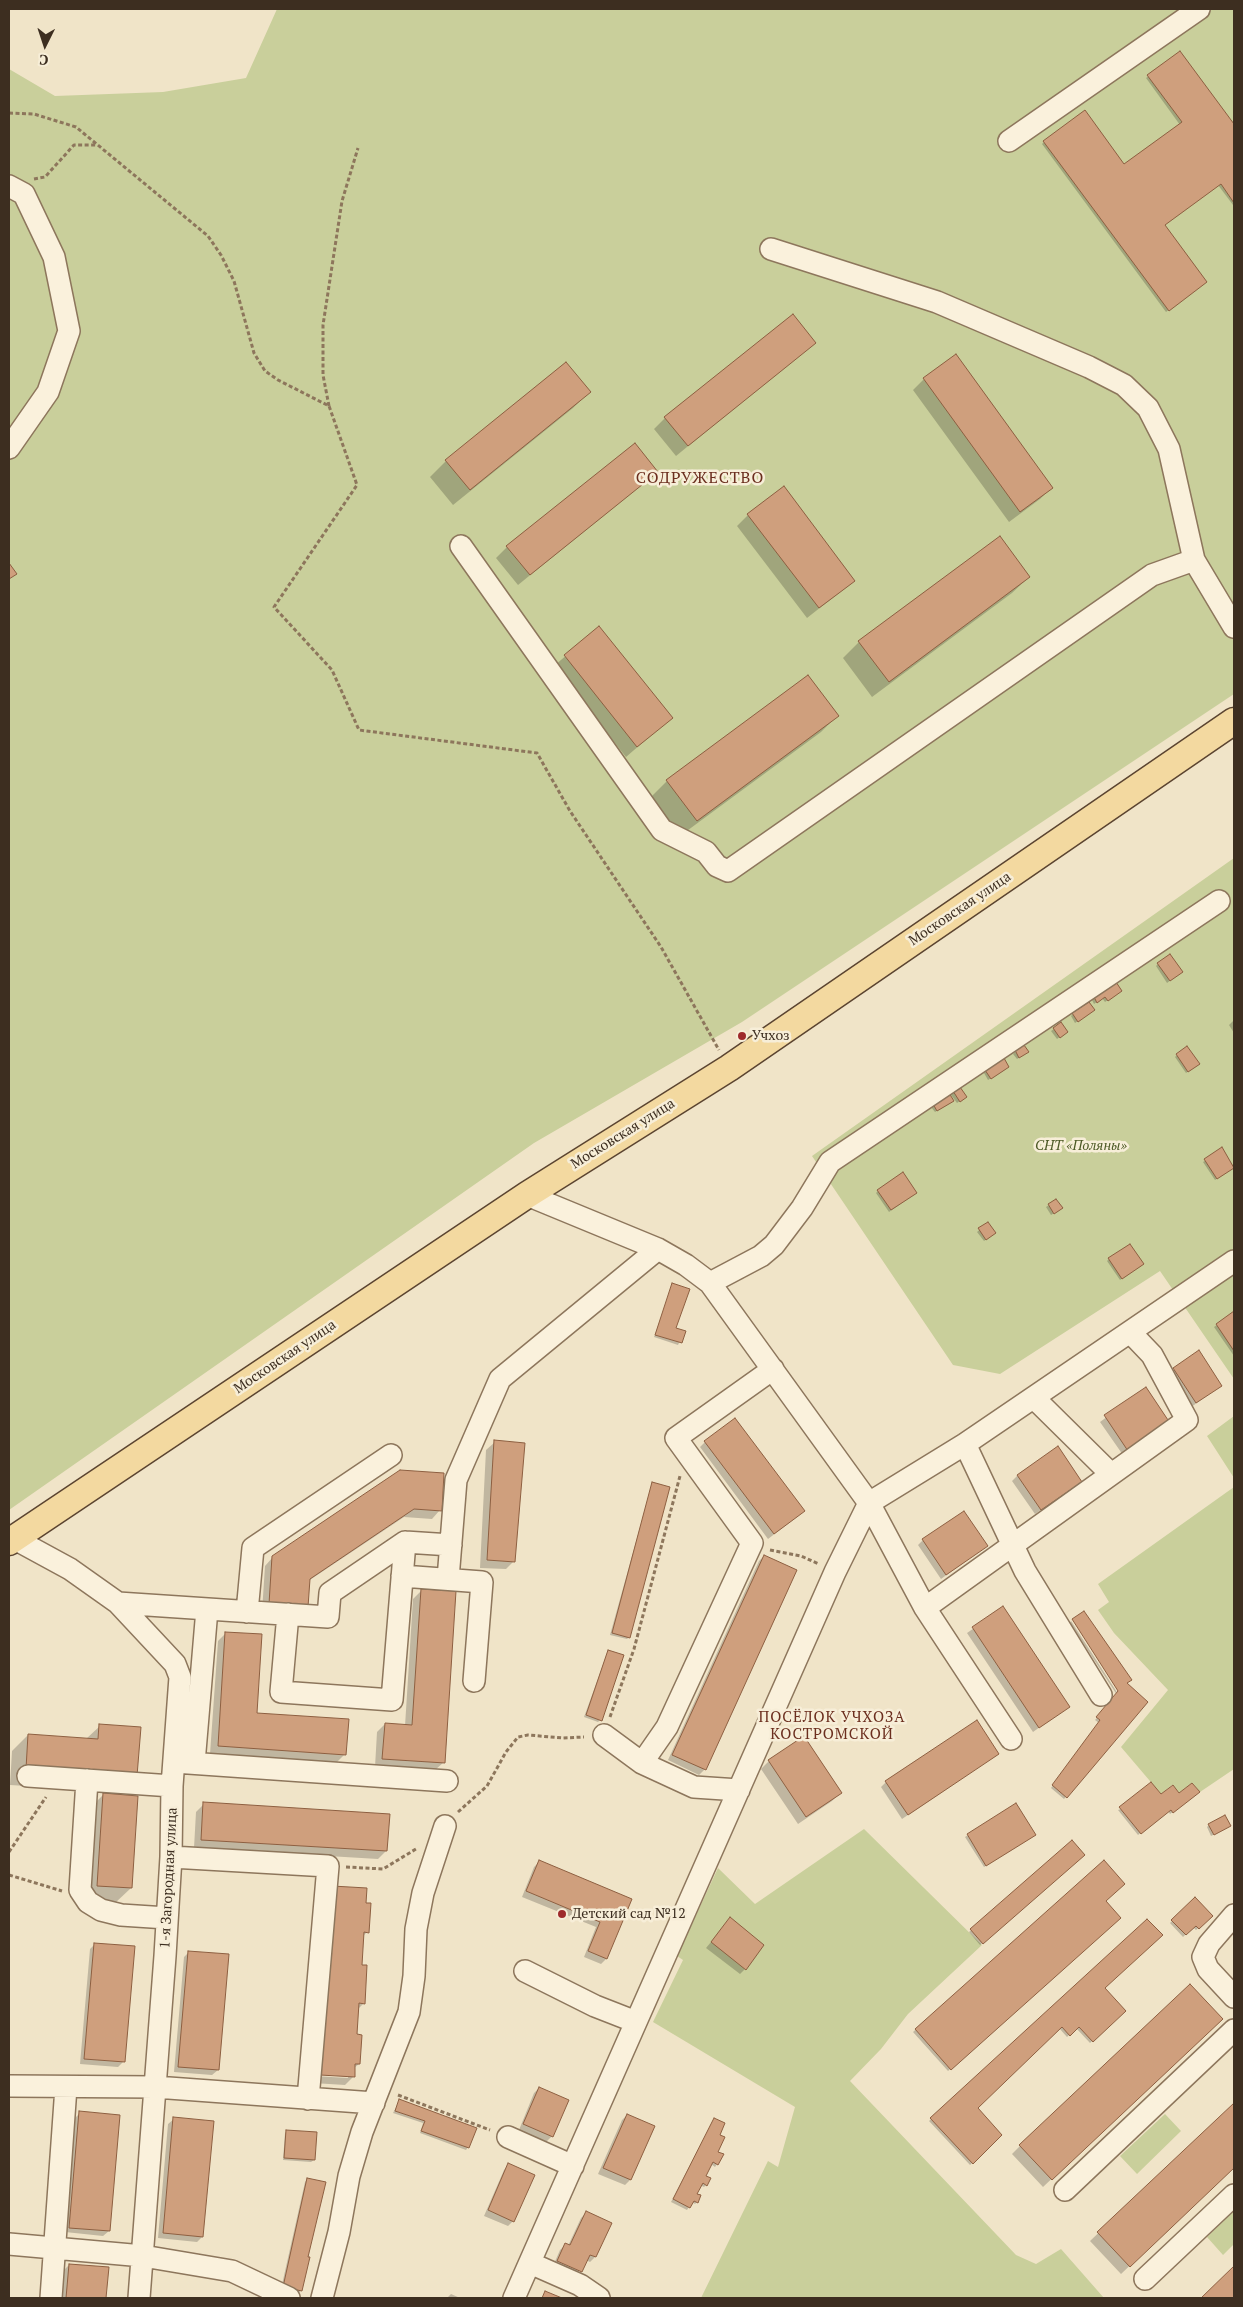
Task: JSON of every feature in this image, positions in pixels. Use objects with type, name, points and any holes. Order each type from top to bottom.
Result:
[{"type":"main road","name":"Московская улица","points":[[11,1540],[527,1195],[729,1068],[1234,721]]},
{"type":"street","points":[[1009,141],[1199,9]]},
{"type":"street","points":[[9,448],[48,392],[69,331],[54,256],[18,183]]},
{"type":"street","points":[[771,249],[938,302],[1089,367],[1124,385],[1148,408],[1169,449],[1194,560],[1234,627]]},
{"type":"street","points":[[461,546],[662,830],[706,852],[717,866],[728,871],[1152,575],[1194,560]]},
{"type":"street","points":[[710,1283],[761,1256],[774,1245],[802,1208],[830,1162],[1219,901]]},
{"type":"street","points":[[527,1195],[658,1249],[686,1265],[710,1283],[869,1503],[925,1608],[1011,1739]]},
{"type":"street","points":[[448,1579],[456,1480],[500,1379],[658,1249]]},
{"type":"street","points":[[514,2298],[835,1572],[869,1503],[965,1444],[1234,1261]]},
{"type":"street","points":[[925,1608],[1187,1420],[1152,1355],[1130,1332]]},
{"type":"street","points":[[642,1763],[667,1727],[752,1543],[676,1438],[773,1369]]},
{"type":"street","points":[[1034,1398],[1111,1474]]},
{"type":"street","points":[[965,1444],[1025,1571],[1101,1695]]},
{"type":"street","points":[[247,1612],[252,1548],[390,1455]]},
{"type":"street","name":"1-я Загородная улица","points":[[11,1540],[50,1557],[118,1602],[175,1664],[180,1678],[184,1763],[172,1786],[171,1857],[139,2298]]},
{"type":"street","points":[[118,1602],[328,1617],[330,1593],[405,1542],[451,1545]]},
{"type":"street","points":[[288,1614],[282,1692],[392,1700],[405,1542]]},
{"type":"street","points":[[402,1576],[482,1582],[474,1681]]},
{"type":"street","points":[[207,1609],[184,1763],[446,1781]]},
{"type":"street","points":[[604,1735],[642,1763],[694,1787],[738,1790]]},
{"type":"street","points":[[28,1776],[172,1786]]},
{"type":"street","points":[[87,1780],[80,1890],[88,1902],[101,1910],[120,1914],[167,1918]]},
{"type":"street","points":[[322,2298],[339,2232],[349,2176],[362,2132],[409,2012],[423,1893],[445,1826]]},
{"type":"street","points":[[171,1857],[328,1866],[308,2099]]},
{"type":"street","points":[[1234,1915],[1209,1944],[1203,1957],[1208,1969],[1234,1998]]},
{"type":"street","points":[[525,1971],[595,2006],[636,2022]]},
{"type":"street","points":[[1065,2190],[1234,2030]]},
{"type":"street","points":[[9,2086],[155,2088],[308,2099],[377,2096]]},
{"type":"street","points":[[51,2298],[66,2087]]},
{"type":"street","points":[[508,2137],[573,2166]]},
{"type":"street","points":[[1145,2279],[1234,2195]]},
{"type":"street","points":[[9,2244],[143,2256],[232,2271],[289,2298]]},
{"type":"street","points":[[530,2263],[580,2285],[599,2298]]},
{"type":"path","points":[[9,113],[34,114],[76,127],[208,236],[221,255],[234,282],[254,353],[265,371],[278,380],[329,406]]},
{"type":"path","points":[[18,183],[45,177],[74,145],[97,144]]},
{"type":"path","points":[[358,148],[342,201],[323,325],[323,374],[329,406],[357,485],[274,607],[332,670],[359,730],[537,753],[570,811],[661,947],[729,1068]]},
{"type":"path","points":[[328,1866],[383,1869],[421,1845],[445,1826],[487,1786],[506,1752],[518,1737],[528,1735],[563,1738],[604,1735],[634,1649],[686,1452]]},
{"type":"path","points":[[752,1543],[780,1554],[801,1556],[835,1572]]},
{"type":"path","points":[[9,1852],[60,1778]]},
{"type":"path","points":[[9,1875],[59,1891],[80,1890]]},
{"type":"path","points":[[377,2096],[508,2137]]},
{"type":"green space","points":[[277,9],[1234,9],[1234,694],[742,1022],[534,1143],[9,1510],[9,69],[55,96],[163,92],[246,78]]},
{"type":"green space","name":"СНТ «Поляны»","points":[[1234,858],[1234,1379],[1160,1271],[1000,1374],[953,1365],[812,1156]]},
{"type":"green space","points":[[1234,1416],[1234,1478],[1207,1436]]},
{"type":"green space","points":[[1234,1487],[1234,1769],[1200,1792],[1192,1783],[1179,1793],[1172,1785],[1161,1794],[1121,1747],[1168,1690],[1114,1633],[1098,1610],[1109,1602],[1098,1584]]},
{"type":"green space","points":[[864,1829],[982,1945],[908,2014],[881,2049],[850,2081],[1016,2255],[1036,2264],[1061,2249],[1104,2298],[701,2298],[768,2161],[778,2167],[795,2107],[653,2022],[683,1960],[677,1956],[718,1868],[755,1904]]},
{"type":"green space","points":[[1165,2114],[1181,2131],[1137,2174],[1120,2156]]},
{"type":"green space","points":[[1234,2211],[1234,2244],[1223,2255],[1207,2237]]},
{"type":"building","points":[[1180,51],[1234,124],[1234,203],[1221,184],[1165,225],[1207,282],[1169,311],[1043,141],[1085,110],[1124,164],[1182,122],[1147,75]]},
{"type":"building","points":[[793,314],[816,343],[688,446],[664,417]]},
{"type":"building","points":[[956,354],[1053,488],[1020,512],[923,378]]},
{"type":"building","points":[[566,362],[591,392],[470,490],[445,460]]},
{"type":"building","points":[[635,443],[658,472],[530,575],[506,546]]},
{"type":"building","points":[[784,486],[855,581],[819,608],[747,514]]},
{"type":"building","points":[[1000,536],[1030,577],[889,682],[858,641]]},
{"type":"building","points":[[9,563],[17,574],[9,579]]},
{"type":"building","points":[[599,626],[673,718],[637,747],[564,655]]},
{"type":"building","points":[[808,675],[839,716],[697,821],[666,780]]},
{"type":"building","points":[[1170,954],[1183,972],[1170,981],[1157,963]]},
{"type":"building","points":[[1116,982],[1122,991],[1108,1001],[1105,997],[1097,1003],[1094,997]]},
{"type":"building","points":[[1089,1002],[1095,1010],[1078,1022],[1072,1013]]},
{"type":"building","points":[[1061,1022],[1068,1032],[1060,1038],[1053,1028]]},
{"type":"building","points":[[1024,1045],[1029,1052],[1019,1058],[1015,1050]]},
{"type":"building","points":[[1187,1046],[1200,1064],[1188,1072],[1176,1054]]},
{"type":"building","points":[[1004,1058],[1009,1067],[991,1079],[985,1070]]},
{"type":"building","points":[[960,1087],[967,1097],[960,1102],[953,1091]]},
{"type":"building","points":[[949,1093],[954,1101],[937,1111],[933,1104]]},
{"type":"building","points":[[1222,1147],[1234,1168],[1217,1179],[1204,1159]]},
{"type":"building","points":[[903,1172],[917,1193],[891,1210],[877,1190]]},
{"type":"building","points":[[1056,1199],[1063,1208],[1054,1214],[1048,1204]]},
{"type":"building","points":[[988,1222],[996,1233],[986,1240],[978,1228]]},
{"type":"building","points":[[1130,1244],[1144,1264],[1122,1279],[1108,1258]]},
{"type":"building","points":[[672,1283],[690,1289],[676,1328],[686,1331],[682,1343],[655,1335]]},
{"type":"building","points":[[1234,1311],[1234,1351],[1216,1324]]},
{"type":"building","points":[[1199,1350],[1222,1386],[1196,1403],[1173,1368]]},
{"type":"building","points":[[1146,1387],[1170,1423],[1128,1451],[1104,1415]]},
{"type":"building","points":[[735,1418],[805,1511],[774,1534],[704,1441]]},
{"type":"building","points":[[494,1440],[525,1443],[515,1562],[487,1560]]},
{"type":"building","points":[[1058,1446],[1082,1482],[1041,1510],[1017,1475]]},
{"type":"building","points":[[400,1470],[444,1473],[442,1511],[414,1509],[310,1579],[308,1607],[269,1604],[272,1556]]},
{"type":"building","points":[[652,1482],[670,1487],[630,1638],[612,1633]]},
{"type":"building","points":[[964,1511],[988,1546],[946,1575],[922,1539]]},
{"type":"building","points":[[764,1555],[797,1570],[706,1770],[672,1755]]},
{"type":"building","points":[[421,1589],[456,1591],[445,1763],[382,1759],[385,1723],[412,1725]]},
{"type":"building","points":[[1003,1606],[1070,1707],[1039,1728],[972,1627]]},
{"type":"building","points":[[1084,1611],[1132,1680],[1127,1683],[1148,1702],[1067,1798],[1052,1785],[1100,1720],[1096,1717],[1118,1691],[1072,1619]]},
{"type":"building","points":[[225,1632],[262,1634],[257,1713],[349,1719],[346,1755],[218,1746]]},
{"type":"building","points":[[608,1650],[624,1655],[602,1721],[586,1715]]},
{"type":"building","points":[[977,1720],[999,1754],[908,1815],[885,1781]]},
{"type":"building","points":[[99,1724],[141,1727],[137,1776],[26,1769],[28,1734],[98,1739]]},
{"type":"building","points":[[804,1736],[842,1793],[806,1817],[768,1760]]},
{"type":"building","points":[[1151,1782],[1161,1794],[1173,1785],[1179,1793],[1192,1783],[1200,1792],[1173,1813],[1171,1810],[1141,1834],[1119,1807]]},
{"type":"building","points":[[103,1793],[138,1796],[132,1888],[97,1886]]},
{"type":"building","points":[[203,1802],[390,1814],[387,1851],[201,1840]]},
{"type":"building","points":[[1016,1803],[1036,1835],[986,1866],[967,1834]]},
{"type":"building","points":[[1225,1815],[1231,1826],[1214,1835],[1208,1824]]},
{"type":"building","points":[[1072,1840],[1085,1855],[983,1944],[970,1929]]},
{"type":"building","points":[[539,1860],[632,1899],[607,1959],[588,1951],[600,1922],[526,1891]]},
{"type":"building","points":[[1104,1860],[1125,1884],[1106,1901],[1121,1918],[951,2070],[915,2029]]},
{"type":"building","points":[[332,1886],[367,1888],[366,1903],[371,1903],[369,1933],[364,1932],[362,1965],[367,1965],[365,2004],[359,2003],[357,2034],[362,2035],[360,2064],[355,2064],[355,2077],[320,2075]]},
{"type":"building","points":[[1195,1897],[1213,1916],[1199,1929],[1196,1926],[1186,1935],[1171,1920]]},
{"type":"building","points":[[730,1917],[764,1945],[746,1970],[711,1942]]},
{"type":"building","points":[[1147,1919],[1163,1935],[1105,1988],[1126,2011],[1093,2042],[1079,2027],[1070,2036],[1062,2027],[978,2108],[1002,2135],[973,2164],[930,2118]]},
{"type":"building","points":[[94,1943],[135,1946],[125,2062],[84,2059]]},
{"type":"building","points":[[188,1951],[229,1954],[219,2070],[178,2067]]},
{"type":"building","points":[[1190,1984],[1223,2019],[1052,2180],[1019,2145]]},
{"type":"building","points":[[539,2087],[569,2100],[553,2137],[523,2124]]},
{"type":"building","points":[[399,2099],[477,2128],[469,2148],[421,2131],[425,2121],[395,2111]]},
{"type":"building","points":[[1234,2103],[1234,2168],[1130,2267],[1097,2232]]},
{"type":"building","points":[[79,2111],[120,2115],[110,2231],[69,2228]]},
{"type":"building","points":[[627,2114],[655,2126],[631,2180],[603,2168]]},
{"type":"building","points":[[173,2117],[214,2121],[203,2237],[163,2233]]},
{"type":"building","points":[[714,2118],[725,2123],[720,2135],[725,2137],[718,2152],[724,2154],[718,2165],[713,2162],[706,2176],[711,2178],[707,2186],[703,2183],[697,2194],[701,2195],[698,2203],[694,2201],[690,2208],[673,2199]]},
{"type":"building","points":[[286,2130],[317,2132],[315,2160],[284,2158]]},
{"type":"building","points":[[508,2163],[535,2175],[514,2222],[488,2210]]},
{"type":"building","points":[[307,2178],[326,2182],[302,2291],[283,2287]]},
{"type":"building","points":[[586,2211],[612,2223],[596,2257],[590,2255],[582,2272],[557,2261],[565,2243],[570,2245]]},
{"type":"building","points":[[69,2264],[109,2267],[106,2298],[66,2298]]},
{"type":"building","points":[[1234,2266],[1234,2298],[1201,2298]]},
{"type":"building","points":[[545,2291],[562,2298],[542,2298]]},
{"type":"place","name":"Учхоз","points":[[742,1036]]},
{"type":"place","name":"Детский сад №12","points":[[562,1914]]},
{"type":"district","name":"СОДРУЖЕСТВО","points":[[700,478]]},
{"type":"district","name":"ПОСЁЛОК УЧХОЗА КОСТРОМСКОЙ","points":[[832,1726]]}]
